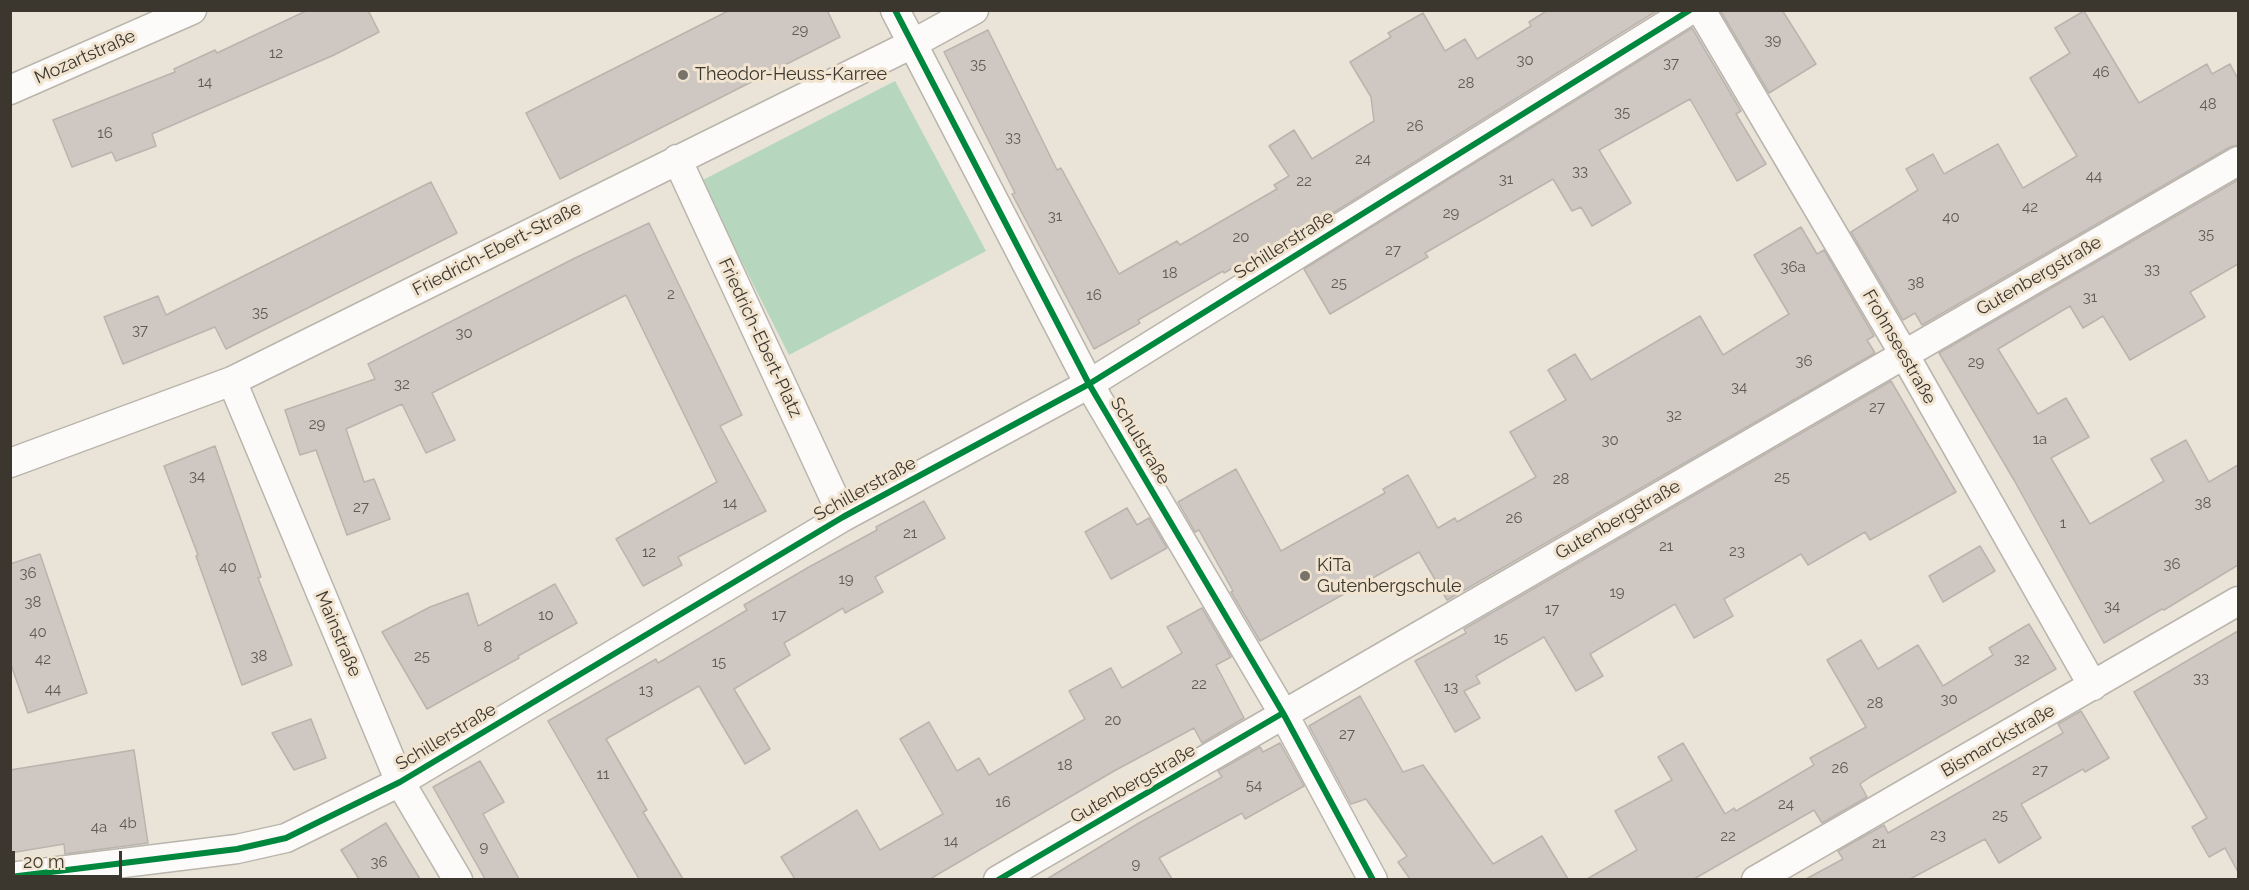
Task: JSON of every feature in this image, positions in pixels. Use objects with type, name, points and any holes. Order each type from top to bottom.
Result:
[{"type":"street","name":"Mozartstraße","points":[[10,90],[192,10]]},
{"type":"street","name":"Schulstraße","points":[[895,10],[1089,384],[1283,713],[1373,879]]},
{"type":"street","name":"Friedrich-Ebert-Straße","points":[[10,463],[232,381],[912,44],[974,10]]},
{"type":"street","name":"Schillerstraße","points":[[10,877],[237,849],[285,838],[400,782],[843,518],[1089,384],[1690,10]]},
{"type":"street","name":"Frohnseestraße","points":[[1701,10],[1904,354],[2093,686]]},
{"type":"street","name":"Friedrich-Ebert-Platz","points":[[677,159],[843,518]]},
{"type":"street","name":"Gutenbergstraße","points":[[998,879],[2238,161]]},
{"type":"street","name":"Mainstraße","points":[[232,381],[400,782],[458,879]]},
{"type":"street","name":"Bismarckstraße","points":[[1756,879],[2238,601]]},
{"type":"green space","points":[[895,81],[986,251],[789,355],[701,181]]},
{"type":"building","points":[[308,10],[368,10],[379,32],[334,55],[152,134],[156,146],[116,161],[112,152],[72,167],[53,120],[175,72],[174,69],[215,50],[217,53]]},
{"type":"building","name":"Theodor-Heuss-Karree","points":[[730,10],[827,10],[840,37],[560,179],[526,113]]},
{"type":"building","points":[[1548,10],[1658,10],[1288,241],[1286,238],[1224,273],[1223,271],[1138,320],[1140,323],[1094,349],[1012,194],[1015,193],[944,52],[988,30],[1057,170],[1061,168],[1119,274],[1177,241],[1180,245],[1277,189],[1274,185],[1289,176],[1269,146],[1294,130],[1312,159],[1374,121],[1371,97],[1350,62],[1391,37],[1388,33],[1423,13],[1445,51],[1465,39],[1477,59],[1531,26],[1529,22]]},
{"type":"building","points":[[1720,10],[1782,10],[1816,64],[1769,93]]},
{"type":"building","points":[[2084,11],[2139,103],[2207,64],[2212,74],[2230,64],[2238,79],[2238,145],[2230,147],[1922,325],[1915,313],[1903,320],[1851,232],[1918,190],[1906,169],[1933,154],[1944,174],[1998,144],[2023,188],[2077,156],[2030,78],[2070,53],[2055,28]]},
{"type":"building","points":[[1692,28],[1741,111],[1736,114],[1766,164],[1737,181],[1690,99],[1599,150],[1631,203],[1592,226],[1581,207],[1572,211],[1553,179],[1425,253],[1428,257],[1330,314],[1304,269]]},
{"type":"building","points":[[2238,180],[2238,264],[2190,292],[2205,317],[2130,360],[2103,316],[2083,328],[2070,306],[1998,349],[2038,414],[2066,398],[2089,437],[2051,458],[2090,524],[2164,481],[2151,459],[2186,440],[2209,482],[2238,465],[2238,565],[2104,643],[2014,480],[1939,353]]},
{"type":"building","points":[[431,182],[457,233],[226,349],[215,327],[123,364],[104,317],[158,296],[166,315]]},
{"type":"building","points":[[649,223],[742,415],[720,426],[766,511],[678,557],[682,565],[643,586],[616,539],[717,482],[626,295],[432,393],[455,440],[426,453],[402,404],[346,429],[364,482],[374,479],[390,519],[347,535],[316,450],[300,455],[285,410],[375,379],[368,364],[573,259]]},
{"type":"building","points":[[1801,227],[1817,254],[1824,250],[1874,336],[1867,340],[1875,353],[1447,600],[1419,552],[1260,641],[1231,592],[1233,591],[1199,530],[1195,532],[1178,502],[1236,469],[1281,551],[1385,493],[1383,489],[1408,475],[1438,528],[1455,518],[1457,522],[1536,477],[1510,432],[1566,400],[1548,370],[1575,354],[1591,380],[1700,316],[1723,355],[1789,314],[1754,255]]},
{"type":"building","points":[[1891,381],[1956,492],[1870,540],[1865,532],[1808,565],[1801,554],[1724,599],[1733,616],[1694,638],[1675,604],[1590,654],[1603,676],[1576,691],[1544,637],[1476,676],[1480,683],[1464,691],[1480,718],[1455,732],[1415,661],[1466,633],[1464,629]]},
{"type":"building","points":[[215,446],[261,577],[258,578],[292,665],[242,685],[196,556],[198,555],[164,466]]},
{"type":"building","points":[[924,501],[945,538],[875,577],[883,592],[845,613],[843,608],[784,643],[790,655],[734,689],[770,749],[745,764],[699,686],[606,739],[647,810],[643,812],[683,879],[639,879],[548,721],[656,659],[658,663],[747,610],[744,605]]},
{"type":"building","points":[[1127,508],[1137,525],[1149,518],[1167,548],[1111,579],[1085,532]]},
{"type":"building","points":[[1980,546],[1995,571],[1943,602],[1929,576]]},
{"type":"building","points":[[40,554],[87,693],[28,713],[10,662],[10,564]]},
{"type":"building","points":[[555,584],[577,623],[427,709],[382,632],[430,607],[468,593],[478,626]]},
{"type":"building","points":[[1202,608],[1231,657],[1216,665],[1244,718],[1202,743],[1194,728],[1114,771],[930,879],[795,879],[781,857],[857,810],[880,850],[943,814],[900,739],[929,722],[957,771],[979,758],[989,775],[1085,719],[1069,691],[1111,668],[1122,688],[1182,653],[1167,627]]},
{"type":"building","points":[[2029,624],[2056,669],[1870,777],[1860,784],[1867,797],[1822,823],[1814,810],[1694,879],[1587,879],[1637,850],[1615,811],[1672,780],[1658,757],[1683,743],[1725,814],[1734,808],[1736,811],[1814,765],[1810,758],[1866,727],[1827,660],[1861,640],[1878,669],[1918,645],[1943,686],[1993,655],[1989,648]]},
{"type":"building","points":[[2238,631],[2238,872],[2225,848],[2209,857],[2192,827],[2207,818],[2134,692]]},
{"type":"building","points":[[1360,696],[1403,772],[1423,765],[1493,864],[1542,836],[1568,879],[1410,879],[1398,862],[1407,856],[1366,799],[1351,804],[1309,726]]},
{"type":"building","points":[[2081,711],[2109,758],[2085,772],[2083,769],[2021,804],[2041,838],[1999,863],[1985,839],[1910,879],[1806,879],[1843,859],[1838,851],[1884,825],[1888,833],[2063,733],[2058,724]]},
{"type":"building","points":[[311,719],[326,758],[294,770],[272,733]]},
{"type":"building","points":[[1280,743],[1304,786],[1245,819],[1242,813],[1159,858],[1172,879],[1047,879],[1139,823],[1222,777],[1218,771],[1260,747],[1263,752]]},
{"type":"building","points":[[134,750],[148,843],[65,854],[64,844],[10,853],[10,770]]},
{"type":"building","points":[[480,761],[504,802],[483,814],[519,879],[485,879],[433,787]]},
{"type":"building","points":[[386,823],[420,879],[359,879],[341,850]]},
{"type":"cycle path","points":[[895,10],[1089,384],[1283,713],[1373,880]]},
{"type":"cycle path","points":[[10,877],[237,849],[286,838],[400,782],[843,517],[1089,384],[1690,10]]},
{"type":"cycle path","points":[[998,880],[1283,713]]},
{"type":"place","name":"Theodor-Heuss-Karree","points":[[683,75]]},
{"type":"place","name":"KiTa Gutenbergschule","points":[[1305,576]]}]
